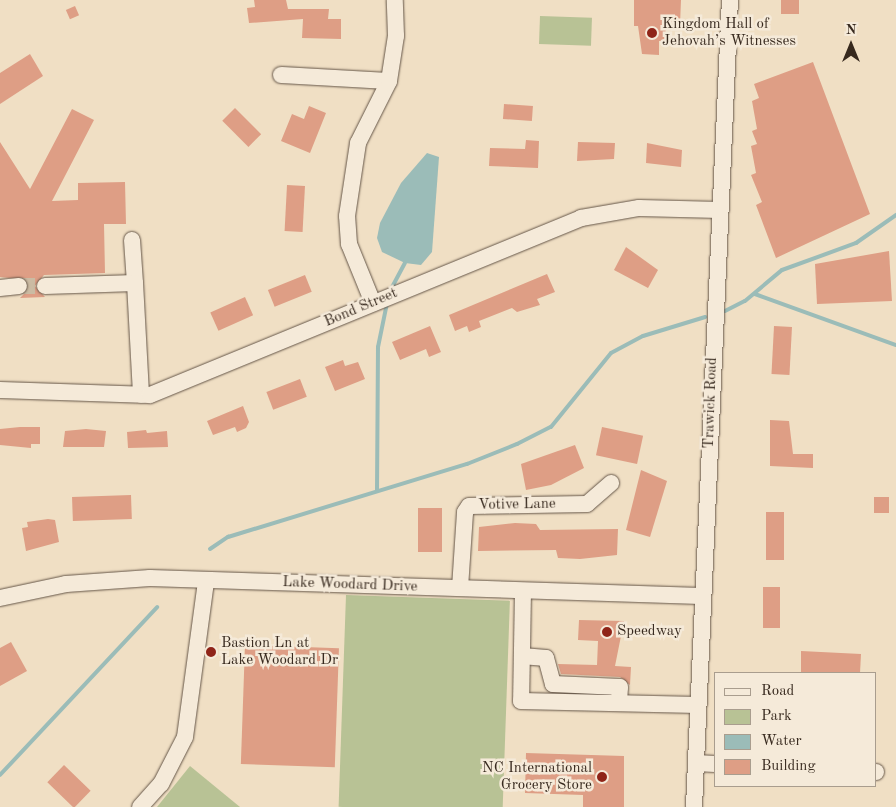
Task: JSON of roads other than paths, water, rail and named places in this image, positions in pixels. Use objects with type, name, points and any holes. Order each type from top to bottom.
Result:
[{"type":"street","points":[[373,303],[349,244],[347,216],[358,143],[389,80],[396,36],[394,0]]},
{"type":"street","name":"Trawick Road","points":[[694,807],[701,596],[730,0]]},
{"type":"street","points":[[281,75],[389,80]]},
{"type":"street","name":"Bond Street","points":[[0,390],[141,395],[185,382],[581,218],[638,208],[720,210]]},
{"type":"street","points":[[132,240],[141,395]]},
{"type":"street","points":[[45,286],[135,283]]},
{"type":"street","points":[[0,288],[19,286]]},
{"type":"street","name":"Votive Lane","points":[[460,588],[464,512],[469,506],[587,504],[610,483]]},
{"type":"street","name":"Lake Woodard Drive","points":[[0,598],[98,580],[206,580],[701,596]]},
{"type":"street","points":[[140,807],[161,784],[184,737],[206,580]]},
{"type":"street","points":[[523,590],[521,702],[698,705]]},
{"type":"street","points":[[522,656],[546,658],[553,684],[620,688],[619,703]]},
{"type":"street","points":[[565,702],[566,686]]},
{"type":"street","points":[[696,763],[714,764]]},
{"type":"water","points":[[427,153],[439,157],[432,252],[421,265],[405,263],[382,252],[377,238],[380,223],[401,183]]},
{"type":"waterway","points":[[725,311],[745,301],[782,270],[856,243],[896,215]]},
{"type":"waterway","points":[[390,291],[405,263]]},
{"type":"waterway","points":[[755,294],[896,345]]},
{"type":"waterway","points":[[377,490],[378,347],[387,303]]},
{"type":"waterway","points":[[210,549],[228,537],[467,464],[517,444],[551,427],[611,353],[643,336],[705,317]]},
{"type":"waterway","points":[[0,775],[157,607]]},
{"type":"tunnel","points":[[19,286],[45,286]]},
{"type":"place","name":"Kingdom Hall of Jehovah’s Witnesses","points":[[652,33]]},
{"type":"place","name":"Speedway","points":[[607,632]]},
{"type":"place","name":"Bastion Ln at Lake Woodard Dr","points":[[211,652]]},
{"type":"place","name":"NC International Grocery Store","points":[[602,777]]}]
